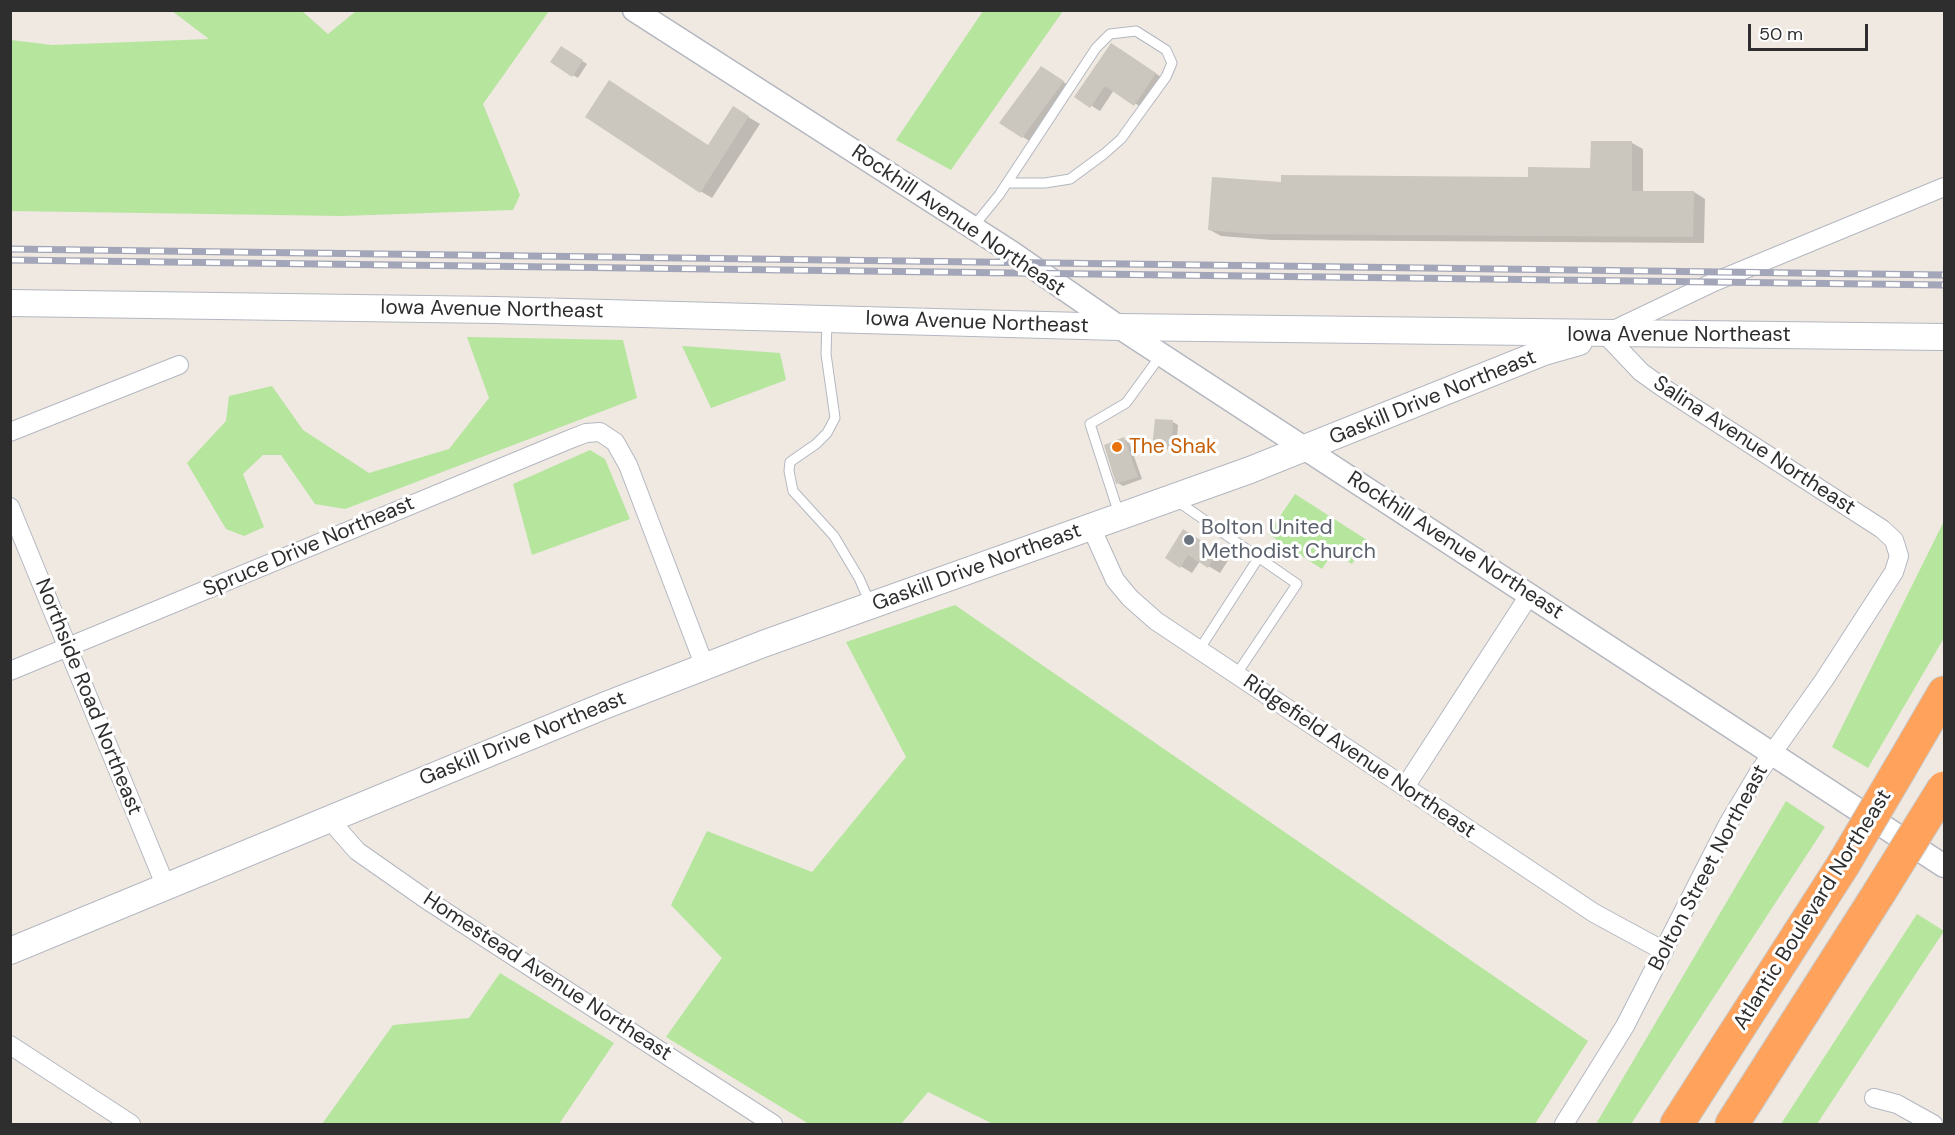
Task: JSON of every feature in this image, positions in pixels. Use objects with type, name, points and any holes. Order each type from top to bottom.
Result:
[{"type":"highway","name":"Atlantic Boulevard Northeast","points":[[1677,1125],[1843,865],[1944,693]]},
{"type":"highway","points":[[1732,1125],[1944,788]]},
{"type":"main road","name":"Iowa Avenue Northeast","points":[[10,303],[495,310],[1119,327],[1944,337]]},
{"type":"main road","name":"Gaskill Drive Northeast","points":[[10,951],[550,726],[871,606],[1305,449],[1544,352],[1605,334]]},
{"type":"street","name":"Rockhill Avenue Northeast","points":[[634,10],[973,227],[1119,327],[1773,752],[1944,866]]},
{"type":"street","name":"Gaskill Drive Northeast","points":[[1605,334],[1714,282],[1944,187]]},
{"type":"street","name":"Salina Avenue Northeast","points":[[1605,334],[1641,372],[1662,387],[1882,529],[1894,540],[1899,556]]},
{"type":"street","points":[[10,432],[179,365]]},
{"type":"street","name":"Spruce Drive Northeast","points":[[10,670],[68,648],[567,440],[586,433],[600,432],[608,435],[615,442],[628,465],[705,667]]},
{"type":"street","name":"Northside Road Northeast","points":[[10,507],[166,887]]},
{"type":"street","name":"Ridgefield Avenue Northeast","points":[[1091,527],[1109,571],[1130,598],[1156,621],[1594,914],[1664,951]]},
{"type":"street","name":"Bolton Street Northeast","points":[[1564,1125],[1625,1026],[1728,824],[1773,752],[1894,572],[1899,556]]},
{"type":"street","points":[[1405,787],[1530,594]]},
{"type":"street","name":"Homestead Avenue Northeast","points":[[329,819],[357,850],[427,900],[773,1125]]},
{"type":"street","points":[[10,1045],[131,1125]]},
{"type":"street","points":[[1874,1098],[1897,1104],[1933,1125]]},
{"type":"lane","points":[[973,227],[1007,183],[1096,48],[1110,34],[1136,31],[1166,50],[1172,63],[1166,77],[1121,139],[1104,154],[1070,179],[1045,183],[1007,183]]},
{"type":"lane","points":[[827,319],[826,354],[835,418],[827,433],[816,444],[790,462],[789,471],[793,491],[834,536],[860,578],[871,606]]},
{"type":"lane","points":[[1120,516],[1090,424],[1126,404],[1162,354]]},
{"type":"lane","points":[[1173,498],[1297,584],[1236,675]]},
{"type":"lane","points":[[1199,650],[1259,557]]},
{"type":"green space","points":[[172,11],[302,11],[328,34],[356,11],[549,11],[483,104],[520,195],[513,210],[342,216],[11,211],[11,40],[52,45],[209,39]]},
{"type":"green space","points":[[983,11],[1063,11],[951,170],[896,140]]},
{"type":"green space","points":[[467,337],[623,340],[637,398],[345,509],[315,504],[281,455],[263,455],[243,474],[264,527],[244,536],[226,529],[187,463],[226,421],[229,396],[272,386],[303,430],[369,473],[449,449],[489,398]]},
{"type":"green space","points":[[682,346],[780,353],[786,380],[711,408]]},
{"type":"green space","points":[[590,450],[605,459],[630,519],[532,555],[513,484]]},
{"type":"green space","points":[[1295,494],[1367,540],[1352,564],[1333,552],[1322,569],[1268,534]]},
{"type":"green space","points":[[1944,521],[1944,638],[1868,768],[1832,747]]},
{"type":"green space","points":[[955,605],[1588,1041],[1535,1124],[993,1124],[928,1092],[901,1124],[809,1124],[666,1037],[722,958],[671,905],[707,831],[812,872],[906,757],[846,642]]},
{"type":"green space","points":[[1786,801],[1825,827],[1631,1124],[1596,1124]]},
{"type":"green space","points":[[1917,914],[1944,931],[1817,1124],[1781,1124]]},
{"type":"green space","points":[[500,973],[614,1043],[559,1124],[322,1124],[393,1025],[469,1018]]},
{"type":"building","points":[[1111,43],[1156,73],[1134,106],[1105,86],[1090,108],[1074,97]]},
{"type":"building","points":[[561,46],[583,60],[572,77],[550,62]]},
{"type":"building","points":[[1041,66],[1064,81],[1022,138],[999,123]]},
{"type":"building","points":[[609,80],[708,145],[733,106],[749,116],[700,193],[585,117]]},
{"type":"building","points":[[1591,141],[1632,141],[1632,191],[1694,191],[1693,237],[1253,234],[1208,230],[1212,177],[1281,182],[1281,175],[1528,177],[1528,167],[1590,168]]},
{"type":"building","points":[[1155,419],[1173,420],[1171,449],[1152,448]]},
{"type":"building","points":[[1124,437],[1138,477],[1116,484],[1104,445]]},
{"type":"building","name":"Bolton United Methodist Church","points":[[1183,529],[1218,551],[1208,568],[1188,555],[1180,568],[1165,558]]},
{"type":"railway","points":[[10,249],[1944,275]]},
{"type":"railway","points":[[10,260],[1944,285]]},
{"type":"place","name":"The Shak","points":[[1117,447]]},
{"type":"place","name":"Bolton United Methodist Church","points":[[1189,540]]}]
